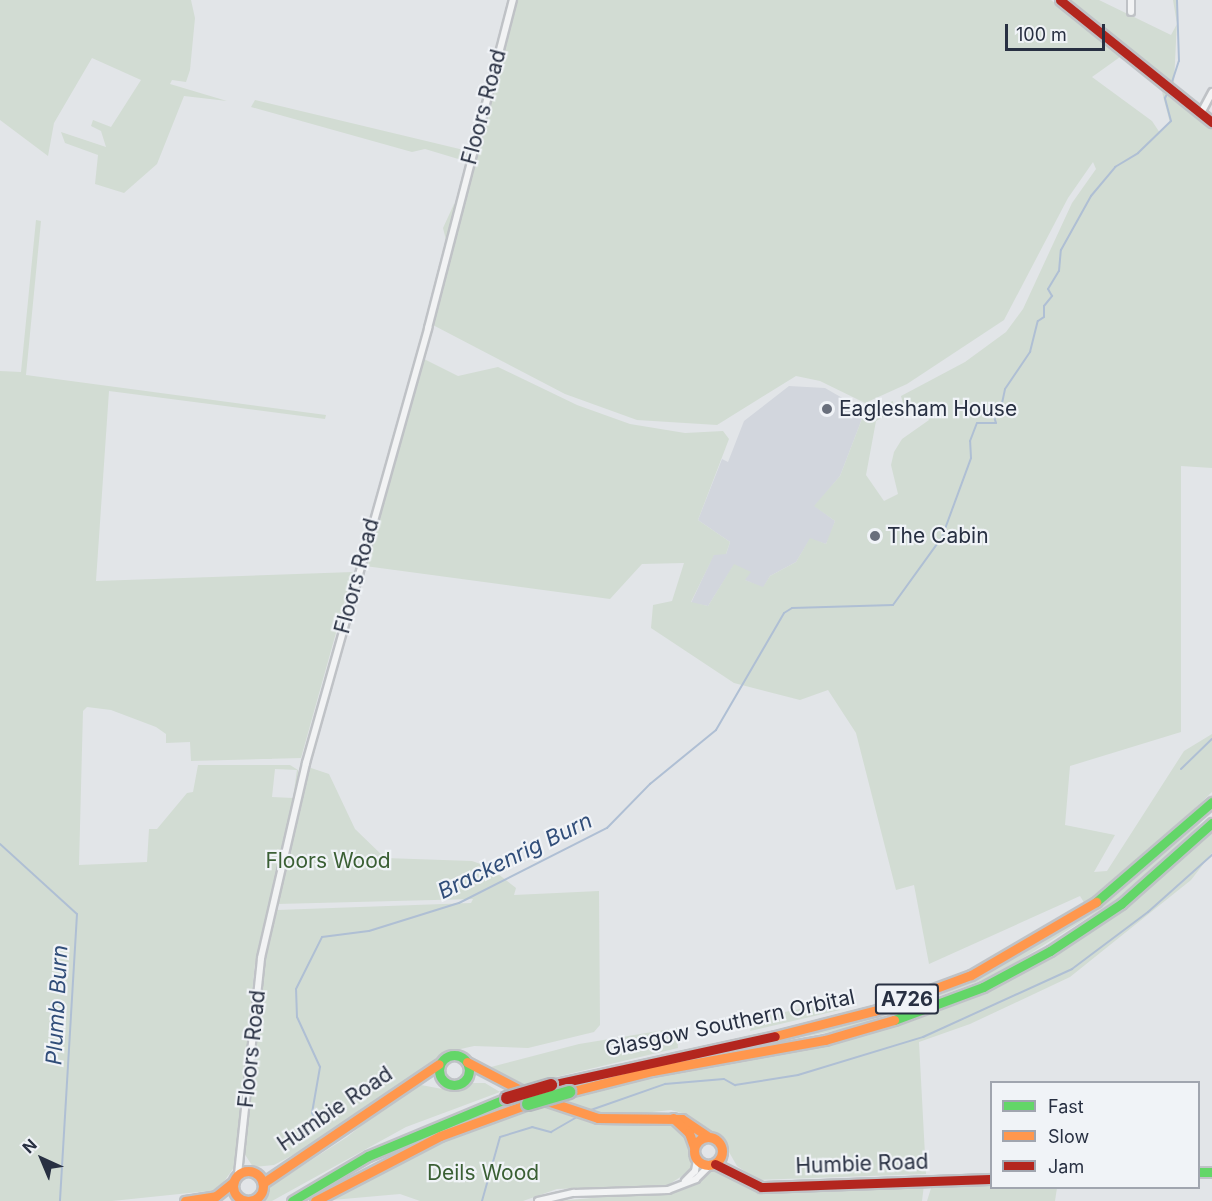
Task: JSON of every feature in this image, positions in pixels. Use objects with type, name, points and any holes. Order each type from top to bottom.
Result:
[{"type":"main road","points":[[1060,0],[1207,108],[1212,122]]},
{"type":"main road","name":"Glasgow Southern Orbital","points":[[292,1201],[388,1146],[507,1098],[608,1069],[814,1027],[874,1011],[971,975],[1048,934],[1107,895],[1212,802]]},
{"type":"main road","name":"Glasgow Southern Orbital","points":[[315,1201],[417,1146],[528,1104],[652,1071],[825,1040],[924,1011],[983,987],[1050,951],[1120,904],[1212,823]]},
{"type":"main road","points":[[452,1055],[467,1062],[469,1073],[461,1084],[444,1082],[439,1064],[452,1055]]},
{"type":"main road","name":"Humbie Road","points":[[467,1062],[494,1079],[584,1116],[612,1120],[671,1117],[690,1121],[707,1136],[718,1141],[722,1152],[737,1174]]},
{"type":"main road","name":"Humbie Road","points":[[239,1198],[258,1197],[263,1183],[278,1170],[439,1064]]},
{"type":"main road","name":"Humbie Road","points":[[461,1084],[477,1077],[494,1079]]},
{"type":"main road","name":"Humbie Road","points":[[415,1080],[444,1082]]},
{"type":"main road","points":[[671,1117],[684,1127],[694,1147],[697,1160]]},
{"type":"main road","points":[[694,1147],[707,1136]]},
{"type":"main road","points":[[713,1164],[722,1152]]},
{"type":"main road","name":"Humbie Road","points":[[697,1160],[737,1174],[761,1187],[990,1179]]},
{"type":"main road","name":"Humbie Road","points":[[243,1172],[278,1170]]},
{"type":"main road","points":[[243,1172],[263,1183]]},
{"type":"main road","points":[[216,1196],[243,1172]]},
{"type":"main road","points":[[185,1201],[216,1196],[239,1198],[243,1172]]},
{"type":"street","name":"Floors Road","points":[[243,1172],[261,958],[306,764],[428,328],[513,0]]},
{"type":"street","points":[[1130,1],[1131,12]]},
{"type":"street","points":[[1207,108],[1212,92]]},
{"type":"street","points":[[678,1187],[695,1171],[697,1160]]},
{"type":"street","points":[[538,1201],[574,1193],[678,1187],[713,1164]]},
{"type":"shaded area","points":[[789,386],[825,388],[865,411],[840,476],[815,506],[835,521],[830,536],[826,544],[810,539],[796,562],[770,576],[763,588],[745,580],[734,565],[708,606],[691,603],[714,554],[726,554],[730,542],[698,520],[722,459],[728,462],[744,421]]},
{"type":"green space","points":[[0,0],[191,0],[195,18],[190,70],[186,82],[172,80],[170,84],[227,101],[184,96],[157,164],[124,193],[95,184],[98,155],[65,143],[61,132],[106,147],[101,131],[91,126],[93,120],[111,127],[141,80],[92,58],[54,123],[48,156],[0,120]]},
{"type":"green space","points":[[518,0],[1051,0],[1120,57],[1092,77],[1152,121],[1160,133],[1170,123],[1162,92],[1212,129],[1212,468],[1181,466],[1181,732],[1070,766],[1065,825],[1115,835],[1094,872],[1107,871],[1184,751],[1212,734],[1212,792],[1139,862],[1085,904],[1080,896],[929,964],[914,885],[896,890],[856,733],[828,690],[800,700],[734,683],[651,628],[653,605],[672,601],[684,563],[642,564],[610,599],[365,566],[422,358],[458,376],[498,367],[577,405],[630,424],[685,433],[723,431],[729,439],[698,520],[730,542],[726,554],[714,555],[691,602],[708,606],[734,564],[751,572],[745,580],[763,587],[770,576],[796,562],[810,538],[826,544],[835,521],[814,506],[840,476],[865,411],[893,401],[894,411],[876,421],[866,475],[884,501],[898,494],[891,465],[894,452],[902,439],[929,420],[923,405],[904,407],[901,396],[965,362],[1006,332],[1023,309],[1072,203],[1096,169],[1093,162],[1068,198],[1004,320],[907,384],[865,403],[820,381],[796,376],[717,425],[637,420],[565,394],[431,324],[452,246],[447,244],[443,228],[454,204],[461,211],[470,184]]},
{"type":"green space","points":[[1068,0],[1099,0],[1171,35],[1177,24],[1174,83]]},
{"type":"green space","points":[[1173,0],[1178,0],[1177,23]]},
{"type":"green space","points":[[255,100],[468,151],[465,161],[425,149],[412,152],[251,107]]},
{"type":"green space","points":[[36,220],[41,221],[26,375],[326,415],[325,419],[109,391],[96,581],[353,572],[301,758],[191,761],[190,742],[166,743],[166,734],[156,727],[111,710],[87,707],[83,711],[79,865],[147,862],[149,829],[157,829],[187,793],[193,792],[198,765],[290,765],[298,770],[299,781],[255,964],[235,1166],[218,1190],[112,1201],[0,1201],[0,371],[21,372]],"holes":[[[275,769],[297,770],[293,798],[272,797]]]},
{"type":"green space","name":"Floors Wood","points":[[308,767],[329,774],[355,829],[385,858],[472,861],[489,867],[516,888],[514,895],[599,891],[600,1025],[594,1032],[528,1048],[474,1046],[447,1052],[306,1148],[274,1165],[253,1167],[244,1153],[263,972],[277,910],[471,903],[473,899],[277,904]]},
{"type":"green space","points":[[1212,807],[1193,833],[1121,897],[994,976],[854,1027],[565,1084],[926,998],[1125,887]]},
{"type":"green space","points":[[1212,828],[1212,853],[1191,880],[1070,977],[970,1024],[919,1042],[926,1174],[758,1180],[737,1166],[721,1138],[686,1114],[671,1110],[615,1116],[558,1102],[605,1088],[878,1031],[934,1012],[1032,967],[1086,936],[1162,877]]},
{"type":"green space","points":[[830,1003],[840,1010],[750,1031],[754,1018]]},
{"type":"green space","points":[[677,1028],[678,1048],[522,1085],[491,1067],[579,1044]]},
{"type":"green space","points":[[473,1083],[485,1083],[500,1092],[406,1127],[272,1201],[262,1201],[271,1186],[347,1137],[400,1095],[421,1085],[453,1091]]},
{"type":"green space","name":"Deils Wood","points":[[547,1105],[569,1116],[618,1124],[667,1120],[688,1139],[693,1169],[668,1185],[557,1189],[523,1201],[420,1201],[400,1194],[321,1201],[462,1132]]},
{"type":"green space","points":[[714,1167],[758,1191],[924,1185],[922,1201],[556,1201],[677,1191]]},
{"type":"green space","points":[[990,1182],[990,1189],[1057,1189],[1055,1201],[927,1201],[932,1185]]},
{"type":"waterway","name":"Brackenrig Burn","points":[[1171,85],[1179,61],[1177,0]]},
{"type":"waterway","name":"Brackenrig Burn","points":[[321,1128],[312,1113],[320,1067],[297,1017],[296,989],[322,937],[369,931],[459,903],[607,828],[650,784],[716,730],[784,613],[792,608],[893,605],[942,537],[971,458],[970,441],[977,423],[996,423],[992,410],[1001,408],[1005,389],[1030,352],[1038,321],[1044,317],[1044,306],[1052,296],[1048,289],[1059,271],[1061,250],[1091,196],[1115,167],[1138,153],[1171,121],[1165,98],[1169,90]]},
{"type":"waterway","points":[[1181,769],[1212,739]]},
{"type":"waterway","name":"Plumb Burn","points":[[0,844],[77,914],[60,1201]]},
{"type":"waterway","points":[[588,1111],[665,1084],[724,1079],[735,1085],[798,1075],[923,1037],[1072,969],[1148,912],[1212,855]]},
{"type":"waterway","points":[[482,1201],[500,1137],[532,1127],[551,1132],[580,1115]]},
{"type":"traffic: fast","points":[[1096,902],[1212,802]]},
{"type":"traffic: fast","points":[[894,1020],[983,987],[1050,951],[1121,904],[1212,823]]},
{"type":"traffic: fast","points":[[454,1055],[465,1059],[469,1070],[465,1081],[454,1085],[443,1081],[439,1070],[443,1059],[454,1055]]},
{"type":"traffic: fast","points":[[528,1104],[569,1092]]},
{"type":"traffic: fast","points":[[292,1201],[368,1156],[507,1098]]},
{"type":"traffic: fast","points":[[1200,1172],[1212,1172]]},
{"type":"traffic: slow","points":[[775,1036],[874,1011],[971,975],[1096,902]]},
{"type":"traffic: slow","points":[[569,1092],[652,1071],[825,1040],[894,1020]]},
{"type":"traffic: slow","points":[[467,1062],[528,1094]]},
{"type":"traffic: slow","points":[[263,1183],[439,1064]]},
{"type":"traffic: slow","points":[[541,1099],[598,1118],[682,1119],[707,1136]]},
{"type":"traffic: slow","points":[[315,1201],[440,1136],[528,1104]]},
{"type":"traffic: slow","points":[[673,1118],[689,1133],[694,1147]]},
{"type":"traffic: slow","points":[[708,1137],[718,1141],[722,1151],[718,1161],[708,1165],[698,1161],[694,1151],[698,1141],[708,1137]]},
{"type":"traffic: slow","points":[[248,1171],[259,1175],[263,1186],[259,1197],[248,1201],[237,1197],[233,1186],[237,1175],[248,1171]]},
{"type":"traffic: slow","points":[[185,1201],[216,1196],[233,1182]]},
{"type":"traffic: jam","points":[[1060,0],[1212,122]]},
{"type":"traffic: jam","points":[[551,1085],[775,1036]]},
{"type":"traffic: jam","points":[[507,1098],[551,1085]]},
{"type":"traffic: jam","points":[[715,1164],[761,1187],[990,1179]]},
{"type":"place","name":"Eaglesham House","points":[[827,409]]},
{"type":"place","name":"The Cabin","points":[[875,536]]}]
